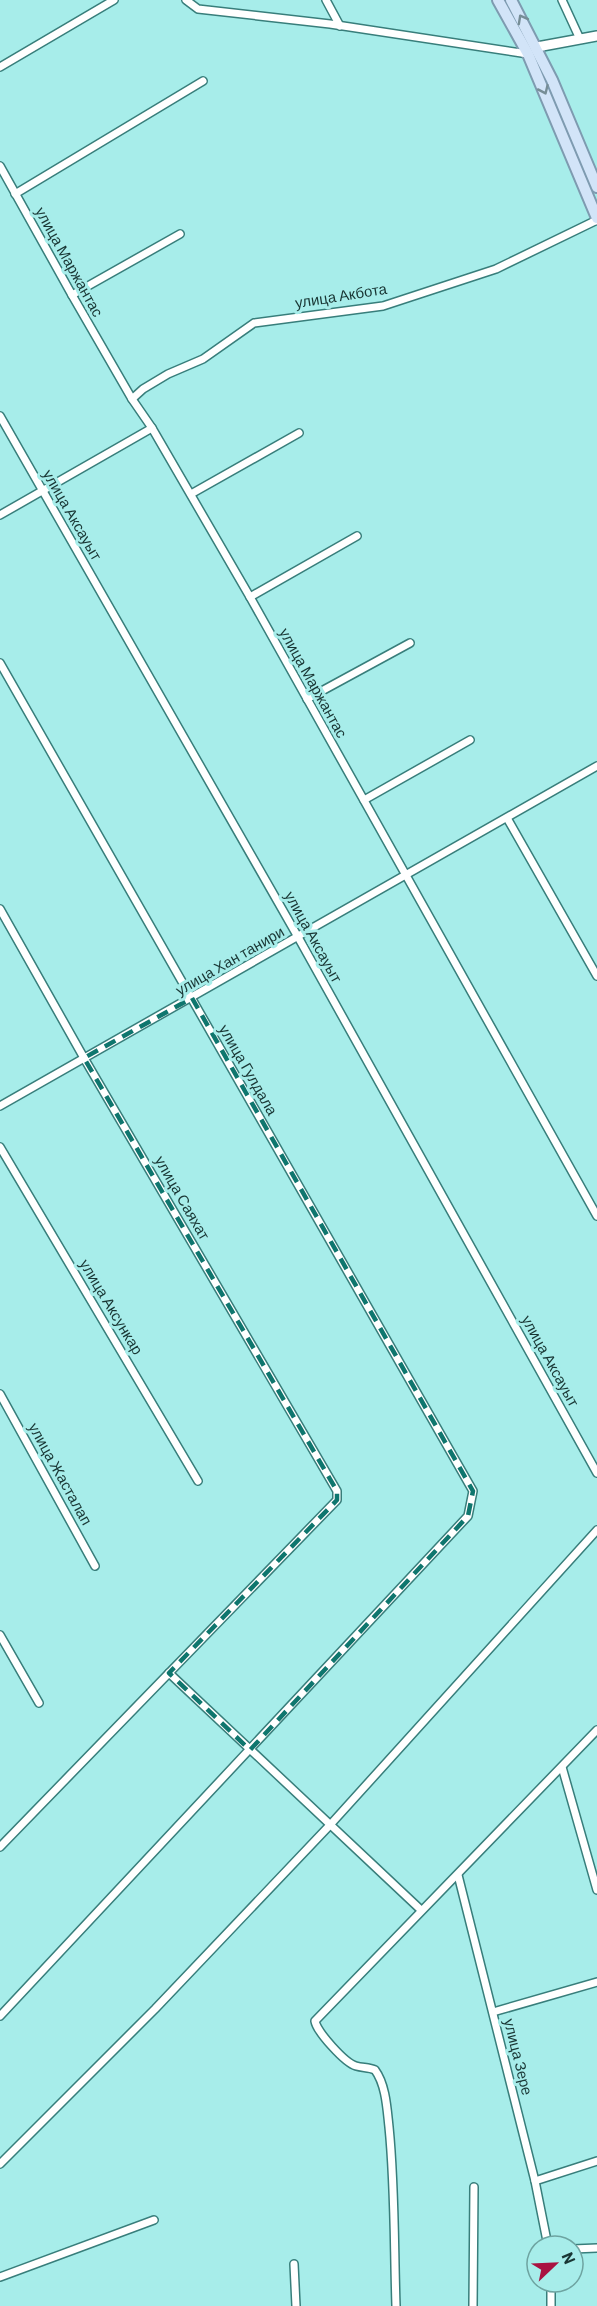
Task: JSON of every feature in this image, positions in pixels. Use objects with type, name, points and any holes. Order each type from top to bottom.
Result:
[{"type":"main road","points":[[498,0],[533,51],[597,219]]},
{"type":"main road","points":[[511,0],[597,187]]},
{"type":"street","points":[[0,67],[114,0]]},
{"type":"street","points":[[326,0],[340,26]]},
{"type":"street","points":[[562,0],[580,39]]},
{"type":"street","points":[[186,1],[198,9],[533,51],[597,36]]},
{"type":"street","points":[[15,194],[203,81]]},
{"type":"street","name":"улица Маржантас","points":[[0,166],[132,399],[152,428],[250,597],[597,1216]]},
{"type":"street","name":"улица Акбота","points":[[132,399],[143,389],[168,374],[203,359],[254,323],[382,306],[496,269],[597,219]]},
{"type":"street","points":[[72,295],[180,234]]},
{"type":"street","name":"улица Аксауыт","points":[[0,416],[298,937],[597,1473]]},
{"type":"street","points":[[0,515],[152,428]]},
{"type":"street","points":[[191,494],[299,433]]},
{"type":"street","points":[[250,597],[357,536]]},
{"type":"street","points":[[307,699],[410,644]]},
{"type":"street","name":"улица Гулдала","points":[[0,663],[473,1491],[468,1516],[250,1750]]},
{"type":"street","points":[[364,800],[470,740]]},
{"type":"street","name":"улица Хан танири","points":[[0,1106],[597,766]]},
{"type":"street","points":[[507,818],[597,976]]},
{"type":"street","name":"улица Саяхат","points":[[0,909],[84,1058],[337,1491],[337,1500],[169,1672]]},
{"type":"street","name":"улица Аксункар","points":[[0,1147],[198,1481]]},
{"type":"street","name":"улица Жасталап","points":[[0,1394],[95,1566]]},
{"type":"street","points":[[0,2164],[155,2009],[330,1825],[597,1530]]},
{"type":"street","points":[[0,1635],[39,1703]]},
{"type":"street","points":[[0,1847],[169,1672],[421,1910]]},
{"type":"street","points":[[396,2306],[393,2168],[381,2082],[375,2070],[355,2066],[344,2059],[317,2028],[315,2020],[597,1730]]},
{"type":"street","points":[[0,2016],[250,1750]]},
{"type":"street","points":[[562,1767],[597,1890]]},
{"type":"street","name":"улица Зере","points":[[458,1875],[535,2181],[546,2234]]},
{"type":"street","points":[[493,2012],[597,1982]]},
{"type":"street","points":[[535,2181],[597,2161]]},
{"type":"street","points":[[473,2306],[474,2187]]},
{"type":"street","points":[[0,2277],[154,2220]]},
{"type":"street","points":[[294,2264],[296,2306]]},
{"type":"highlighted area","points":[[192,998],[473,1491],[468,1516],[250,1750],[169,1673],[337,1500],[337,1491],[84,1058]]}]
